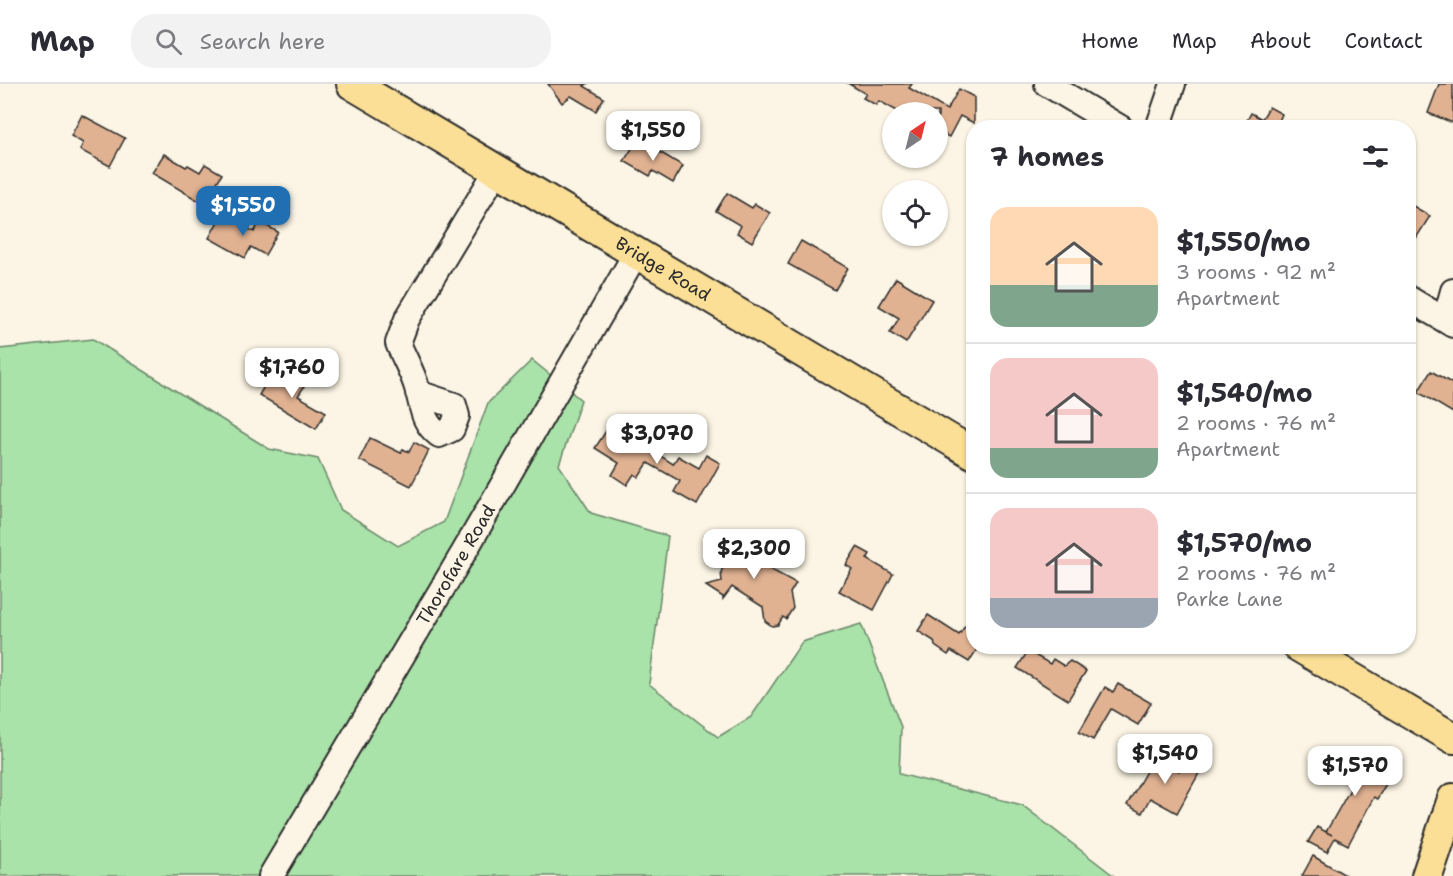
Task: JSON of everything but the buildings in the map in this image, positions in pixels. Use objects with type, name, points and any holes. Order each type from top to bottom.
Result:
[{"type":"main road","name":"Bridge Road","points":[[352,84],[966,449]]},
{"type":"main road","points":[[1311,654],[1453,738]]},
{"type":"main road","points":[[1427,876],[1453,799]]},
{"type":"street","points":[[1047,84],[1108,120]]},
{"type":"street","points":[[1161,120],[1173,84]]},
{"type":"street","points":[[418,393],[398,344],[407,319],[497,170]]},
{"type":"street","name":"Thorofare Road","points":[[271,876],[464,552],[636,254]]},
{"type":"street","points":[[1416,303],[1449,322],[1453,291]]},
{"type":"green space","points":[[93,339],[269,449],[318,459],[341,510],[398,546],[444,522],[488,403],[532,360],[581,400],[559,465],[591,513],[668,536],[649,684],[718,737],[751,717],[802,642],[861,624],[901,727],[899,774],[1022,805],[1114,876],[0,876],[0,349]]}]
